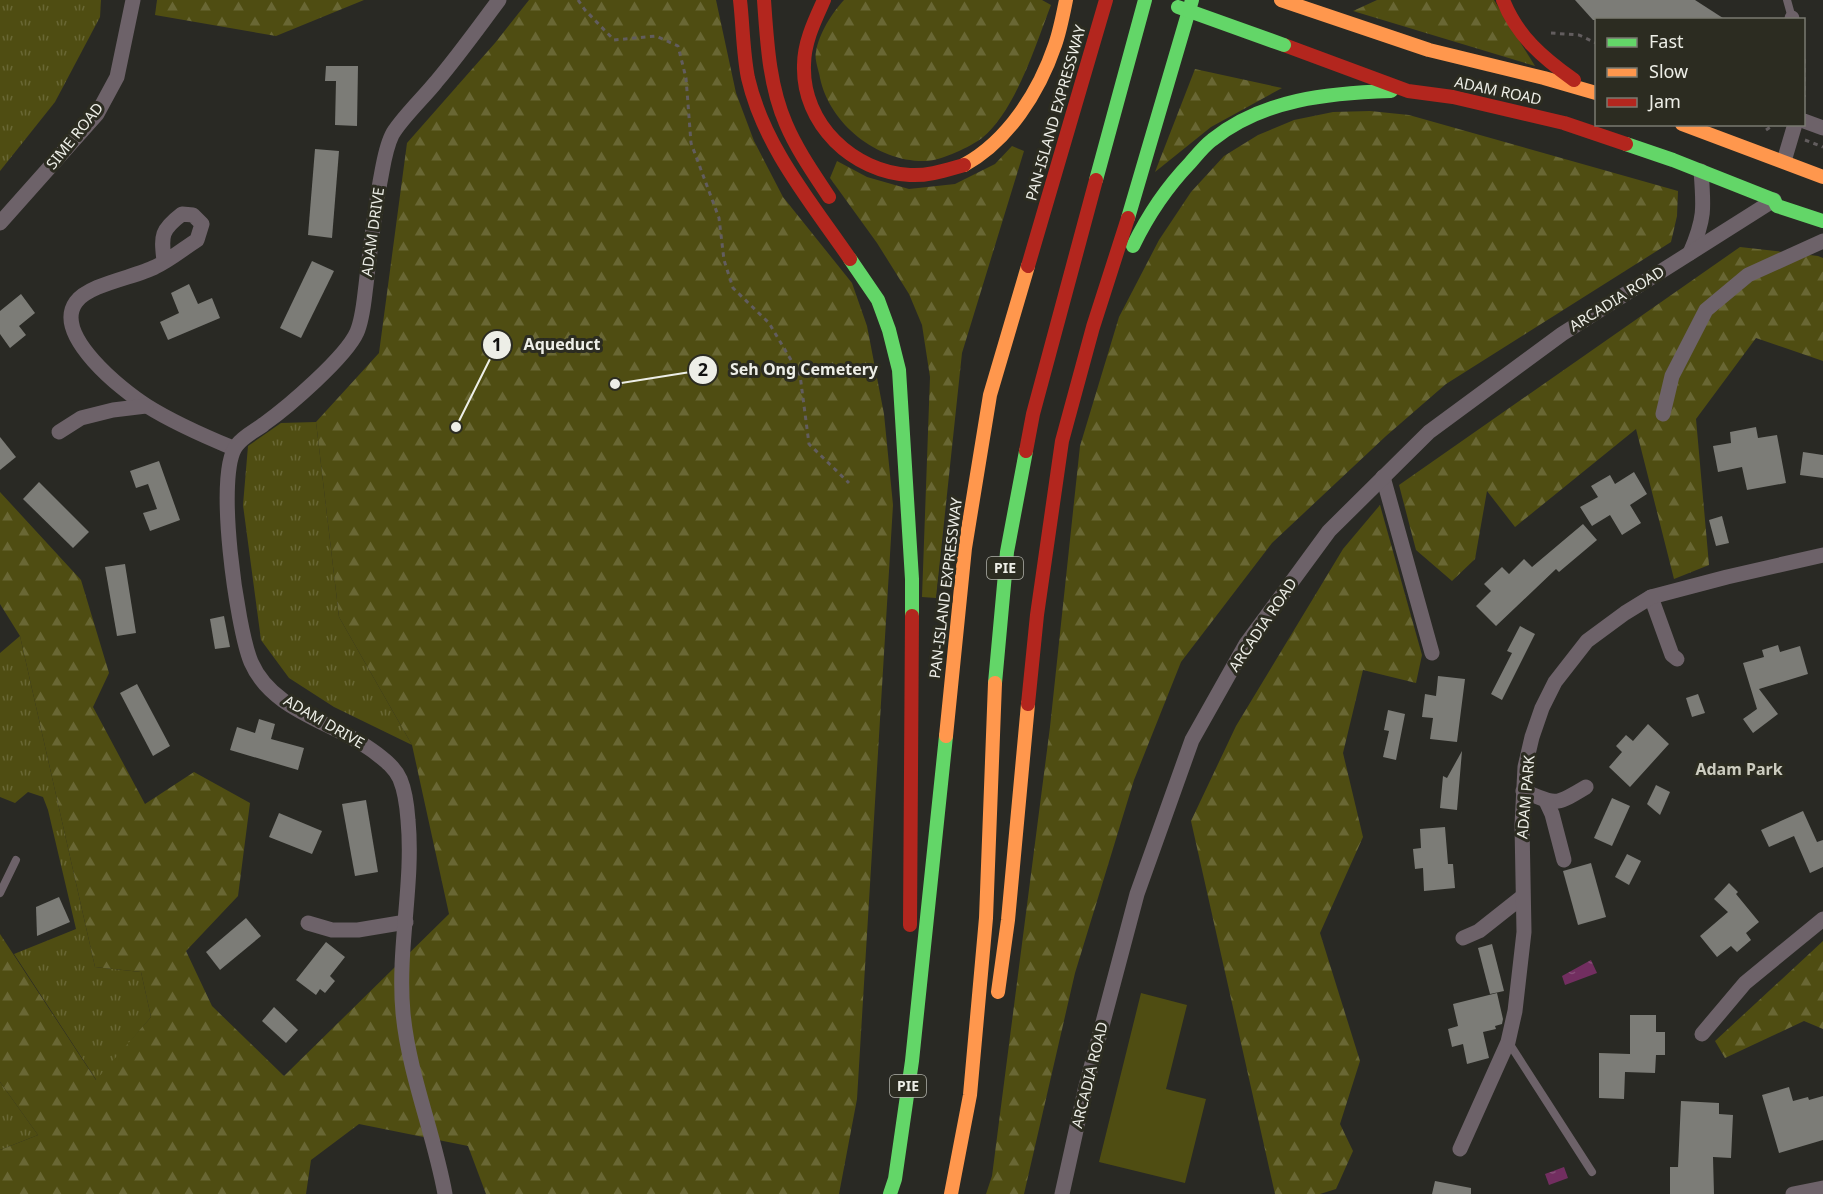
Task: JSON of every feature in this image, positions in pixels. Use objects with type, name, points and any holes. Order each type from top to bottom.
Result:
[{"type":"highway","points":[[740,0],[748,77],[758,111],[774,148],[878,300],[890,328],[902,381],[909,492],[912,628],[909,741],[910,939],[921,977]]},
{"type":"highway","points":[[764,0],[776,92],[785,122],[814,175],[836,208]]},
{"type":"highway","points":[[824,0],[814,23],[804,62],[807,92],[815,116],[835,144],[851,156],[867,166],[908,176],[951,171],[990,148],[1018,114],[1053,52],[1066,0]]},
{"type":"highway","name":"PAN-ISLAND EXPRESSWAY","points":[[890,1194],[895,1179],[912,1061],[964,548],[990,394],[1106,0]]},
{"type":"highway","points":[[996,1008],[1008,920],[1037,615],[1062,441],[1093,327],[1126,226],[1192,0]]},
{"type":"highway","name":"ADAM ROAD","points":[[1281,0],[1430,50],[1593,92]]},
{"type":"highway","points":[[1503,0],[1507,13],[1533,49],[1593,92]]},
{"type":"highway","name":"ADAM ROAD","points":[[1160,2],[1408,91],[1453,97],[1564,123],[1701,171],[1774,200],[1777,206],[1823,221]]},
{"type":"highway","name":"PIE","points":[[951,1194],[970,1095],[986,918],[993,701],[1007,552],[1033,414],[1160,2]]},
{"type":"highway","points":[[1093,327],[1154,206],[1174,179],[1211,141],[1232,126],[1281,104],[1313,97],[1357,92],[1408,91]]},
{"type":"highway","points":[[1688,126],[1823,177]]},
{"type":"highway","points":[[867,259],[880,287],[878,300]]},
{"type":"highway","points":[[970,1095],[991,1030]]},
{"type":"street","name":"SIME ROAD","points":[[0,224],[97,114],[117,77],[132,0]]},
{"type":"street","name":"ADAM DRIVE","points":[[445,1194],[440,1165],[411,1060],[405,1021],[402,959],[410,838],[406,801],[400,779],[391,766],[363,743],[285,703],[268,687],[253,666],[236,592],[228,525],[228,479],[233,448],[289,404],[348,347],[357,330],[363,303],[375,208],[392,134],[456,58],[499,0]]},
{"type":"street","points":[[1805,122],[1823,128]]},
{"type":"street","points":[[1784,161],[1794,126]]},
{"type":"street","points":[[1690,254],[1701,228],[1704,206],[1701,171]]},
{"type":"street","name":"ARCADIA ROAD","points":[[1062,1194],[1085,1090],[1137,894],[1192,740],[1245,644],[1329,531],[1429,432],[1562,334],[1774,200]]},
{"type":"street","points":[[1663,414],[1672,376],[1706,310],[1748,275],[1823,241]]},
{"type":"street","points":[[164,261],[154,268],[89,292],[76,302],[72,316],[73,331],[79,344],[106,374],[146,406],[199,434],[233,448]]},
{"type":"street","points":[[59,432],[81,418],[113,410],[146,406]]},
{"type":"street","points":[[1383,477],[1432,653]]},
{"type":"street","name":"ADAM PARK","points":[[1460,1149],[1508,1042],[1520,978],[1524,932],[1522,897],[1525,767],[1542,708],[1555,682],[1587,641],[1624,613],[1651,597],[1823,555]]},
{"type":"street","points":[[1651,597],[1672,655],[1677,659]]},
{"type":"street","points":[[1523,791],[1554,802],[1586,787]]},
{"type":"street","points":[[1546,801],[1552,814],[1564,861]]},
{"type":"street","points":[[1462,938],[1479,932],[1522,897]]},
{"type":"street","points":[[1702,1034],[1745,982],[1823,919]]},
{"type":"street","points":[[308,923],[332,930],[358,930],[406,922]]},
{"type":"street","name":"ADAM DRIVE","points":[[440,1165],[452,1194]]},
{"type":"street","points":[[1794,1194],[1823,1188]]},
{"type":"lane","points":[[1787,0],[1792,18]]},
{"type":"lane","points":[[0,893],[16,860]]},
{"type":"lane","points":[[1508,1042],[1592,1172]]},
{"type":"path","points":[[578,0],[614,40],[656,36],[678,46],[686,78],[691,143],[719,218],[724,260],[733,288],[769,324],[800,375],[809,444],[849,483]]},
{"type":"path","points":[[1548,32],[1579,35],[1595,43]]},
{"type":"path","points":[[1762,133],[1771,126]]},
{"type":"green space","points":[[0,0],[101,0],[100,17],[55,102],[0,171]]},
{"type":"green space","points":[[157,0],[364,0],[276,36],[155,15]]},
{"type":"green space","points":[[529,0],[716,0],[736,93],[754,141],[783,197],[852,283],[867,326],[884,414],[893,505],[857,1099],[839,1194],[486,1194],[468,1146],[359,1124],[311,1160],[306,1194],[0,1194],[0,1150],[38,1135],[0,1082],[0,934],[96,1080],[151,1017],[141,972],[95,967],[20,636],[0,604],[0,492],[81,580],[109,673],[93,707],[145,804],[194,772],[250,803],[238,896],[186,951],[212,1006],[284,1076],[449,914],[412,745],[339,617],[316,422],[379,353],[407,143],[495,43]]},
{"type":"green space","points":[[844,0],[1042,0],[1051,5],[1023,76],[1005,112],[994,126],[982,138],[964,149],[940,159],[927,161],[909,160],[891,155],[859,138],[834,111],[825,95],[816,52],[827,24]]},
{"type":"green space","points":[[1377,0],[1494,0],[1535,66],[1353,11]]},
{"type":"green space","points":[[1195,69],[1282,88],[1211,127],[1155,172]]},
{"type":"green space","points":[[1370,111],[1409,115],[1678,191],[1677,216],[1671,242],[1446,384],[1386,436],[1272,543],[1181,662],[1134,780],[1075,973],[1024,1194],[986,1194],[992,1176],[1050,727],[1080,446],[1119,317],[1159,240],[1191,192],[1224,156],[1258,135],[1294,120],[1333,112]]},
{"type":"green space","points":[[1012,146],[1024,151],[962,353],[936,598],[922,597],[930,377],[922,325],[909,294],[877,243],[830,178],[837,161],[867,177],[909,189],[955,184],[995,164]]},
{"type":"green space","points":[[1740,247],[1823,258],[1823,361],[1756,338],[1696,419],[1709,565],[1674,579],[1636,429],[1515,527],[1487,491],[1475,559],[1452,581],[1416,550],[1399,485]]},
{"type":"green space","points":[[316,422],[339,617],[412,745],[334,707],[289,678],[261,640],[243,505],[248,446],[281,423]]},
{"type":"green space","points":[[1380,505],[1422,655],[1416,683],[1363,670],[1343,753],[1363,837],[1320,933],[1360,1061],[1340,1124],[1353,1151],[1336,1189],[1320,1194],[1275,1194],[1191,821],[1236,726],[1343,549]]},
{"type":"green space","points":[[20,636],[95,967],[141,972],[151,1017],[97,1081],[14,954],[76,929],[43,797],[28,792],[15,803],[0,797],[0,653]]},
{"type":"green space","points":[[1823,941],[1823,1029],[1804,1021],[1725,1058],[1715,1041]]},
{"type":"green space","points":[[1141,993],[1187,1005],[1166,1089],[1206,1099],[1185,1183],[1099,1162]]},
{"type":"green space","points":[[0,1082],[38,1135],[0,1150]]},
{"type":"water","points":[[1591,960],[1597,973],[1565,985],[1562,976]]},
{"type":"water","points":[[1564,1167],[1568,1178],[1549,1185],[1545,1174]]},
{"type":"building","points":[[1575,0],[1695,0],[1723,18],[1595,18],[1593,20]]},
{"type":"building","points":[[326,66],[358,66],[357,126],[335,125],[336,81],[325,81]]},
{"type":"building","points":[[315,149],[339,151],[332,238],[308,235]]},
{"type":"building","points":[[312,261],[334,271],[301,338],[280,328]]},
{"type":"building","points":[[189,284],[198,304],[212,298],[220,318],[168,340],[160,322],[179,313],[171,293]]},
{"type":"building","points":[[21,294],[35,313],[19,326],[26,335],[10,348],[0,334],[0,311]]},
{"type":"building","points":[[1756,427],[1758,438],[1777,435],[1786,483],[1747,490],[1742,467],[1718,472],[1713,446],[1731,443],[1730,432]]},
{"type":"building","points":[[0,437],[16,457],[0,470]]},
{"type":"building","points":[[1803,452],[1823,455],[1823,478],[1800,475]]},
{"type":"building","points":[[159,461],[180,520],[150,531],[143,513],[157,509],[148,484],[136,488],[130,471]]},
{"type":"building","points":[[1634,472],[1647,494],[1630,505],[1641,523],[1622,535],[1610,515],[1592,526],[1580,507],[1598,497],[1591,486],[1610,475],[1615,484]]},
{"type":"building","points":[[39,482],[89,532],[73,548],[23,499]]},
{"type":"building","points":[[1722,516],[1729,543],[1716,546],[1709,520]]},
{"type":"building","points":[[1583,524],[1597,540],[1559,572],[1556,569],[1496,626],[1476,606],[1491,591],[1484,584],[1502,567],[1509,574],[1524,559],[1532,567]]},
{"type":"building","points":[[125,564],[136,633],[117,636],[105,567]]},
{"type":"building","points":[[224,616],[230,647],[215,649],[210,619]]},
{"type":"building","points":[[1520,626],[1535,634],[1502,700],[1491,694],[1512,653],[1507,651]]},
{"type":"building","points":[[1778,645],[1780,652],[1800,646],[1808,674],[1759,689],[1778,714],[1753,733],[1743,719],[1757,709],[1743,663],[1764,657],[1762,650]]},
{"type":"building","points":[[1438,676],[1465,679],[1457,742],[1430,739],[1433,718],[1422,717],[1425,694],[1436,696]]},
{"type":"building","points":[[137,684],[170,746],[153,756],[120,693]]},
{"type":"building","points":[[1698,694],[1705,713],[1692,717],[1686,698]]},
{"type":"building","points":[[1388,710],[1405,714],[1396,760],[1383,757],[1389,731],[1384,730]]},
{"type":"building","points":[[259,719],[275,724],[271,739],[304,748],[298,770],[230,750],[237,727],[255,733]]},
{"type":"building","points":[[1648,724],[1669,744],[1630,787],[1609,767],[1622,752],[1616,746],[1626,735],[1633,741]]},
{"type":"building","points":[[1462,751],[1457,810],[1440,808],[1443,776],[1447,778]]},
{"type":"building","points":[[1656,785],[1670,792],[1660,815],[1647,804]]},
{"type":"building","points":[[1612,798],[1630,806],[1612,846],[1594,838]]},
{"type":"building","points":[[366,800],[378,872],[355,876],[342,804]]},
{"type":"building","points":[[1803,811],[1817,842],[1823,840],[1823,867],[1810,873],[1794,836],[1769,847],[1761,830]]},
{"type":"building","points":[[279,813],[322,831],[312,854],[269,837]]},
{"type":"building","points":[[1445,827],[1448,864],[1453,864],[1455,888],[1424,891],[1423,868],[1415,869],[1413,849],[1421,848],[1420,829]]},
{"type":"building","points":[[1627,854],[1641,861],[1629,885],[1615,877]]},
{"type":"building","points":[[1591,863],[1606,917],[1578,925],[1563,871]]},
{"type":"building","points":[[1729,883],[1759,922],[1746,933],[1751,940],[1737,952],[1731,946],[1717,957],[1700,936],[1728,912],[1714,899]]},
{"type":"building","points":[[59,897],[70,922],[37,936],[36,907]]},
{"type":"building","points":[[246,918],[261,936],[220,970],[206,952]]},
{"type":"building","points":[[326,942],[345,957],[330,976],[335,981],[325,993],[320,989],[316,995],[296,980]]},
{"type":"building","points":[[1492,944],[1504,991],[1490,994],[1478,948]]},
{"type":"building","points":[[1497,993],[1502,1024],[1495,1026],[1496,1029],[1483,1032],[1489,1058],[1467,1064],[1463,1044],[1452,1047],[1448,1029],[1458,1026],[1453,1004]]},
{"type":"building","points":[[274,1007],[298,1030],[286,1043],[262,1021]]},
{"type":"building","points":[[1630,1015],[1656,1015],[1656,1032],[1665,1032],[1665,1055],[1656,1055],[1655,1073],[1625,1072],[1624,1099],[1599,1098],[1599,1053],[1630,1054]]},
{"type":"building","points":[[1789,1087],[1793,1101],[1823,1096],[1823,1140],[1779,1153],[1762,1095]]},
{"type":"building","points":[[1681,1101],[1719,1103],[1719,1114],[1733,1115],[1731,1158],[1713,1157],[1714,1194],[1670,1194],[1670,1167],[1678,1167]]},
{"type":"building","points":[[1435,1181],[1471,1188],[1471,1194],[1432,1194]]},
{"type":"traffic: fast","points":[[1096,180],[1145,0]]},
{"type":"traffic: fast","points":[[1128,218],[1192,0]]},
{"type":"traffic: fast","points":[[1178,7],[1284,45]]},
{"type":"traffic: fast","points":[[1133,246],[1151,213],[1173,182],[1206,145],[1232,126],[1253,115],[1297,101],[1344,94],[1391,91]]},
{"type":"traffic: fast","points":[[1626,144],[1774,200],[1777,206],[1823,221]]},
{"type":"traffic: fast","points":[[850,259],[878,300],[889,330],[899,370],[912,579],[912,616]]},
{"type":"traffic: fast","points":[[995,683],[1007,552],[1026,451]]},
{"type":"traffic: fast","points":[[890,1194],[895,1179],[912,1061],[946,736]]},
{"type":"traffic: slow","points":[[964,165],[995,143],[1020,114],[1031,97],[1055,45],[1066,0]]},
{"type":"traffic: slow","points":[[1281,0],[1429,50],[1595,93]]},
{"type":"traffic: slow","points":[[1687,126],[1823,177]]},
{"type":"traffic: slow","points":[[946,736],[965,548],[990,395],[1028,266]]},
{"type":"traffic: slow","points":[[951,1194],[970,1095],[986,918],[995,683]]},
{"type":"traffic: slow","points":[[998,992],[1008,920],[1028,704]]},
{"type":"traffic: jam","points":[[740,0],[748,78],[765,127],[790,173],[850,259]]},
{"type":"traffic: jam","points":[[764,0],[770,63],[780,109],[795,143],[829,197]]},
{"type":"traffic: jam","points":[[824,0],[811,31],[804,65],[806,87],[812,107],[822,125],[835,141],[869,165],[889,172],[924,175],[964,165]]},
{"type":"traffic: jam","points":[[1028,266],[1106,0]]},
{"type":"traffic: jam","points":[[1503,0],[1523,35],[1552,63],[1574,80]]},
{"type":"traffic: jam","points":[[1284,45],[1408,91],[1453,97],[1564,123],[1626,144]]},
{"type":"traffic: jam","points":[[1026,451],[1033,414],[1096,180]]},
{"type":"traffic: jam","points":[[1028,704],[1037,615],[1062,441],[1093,327],[1128,218]]},
{"type":"traffic: jam","points":[[910,925],[912,616]]},
{"type":"place","name":"Seh Ong Cemetery","points":[[615,384]]},
{"type":"place","name":"Aqueduct","points":[[456,427]]},
{"type":"district","name":"Adam Park","points":[[1739,769]]}]
